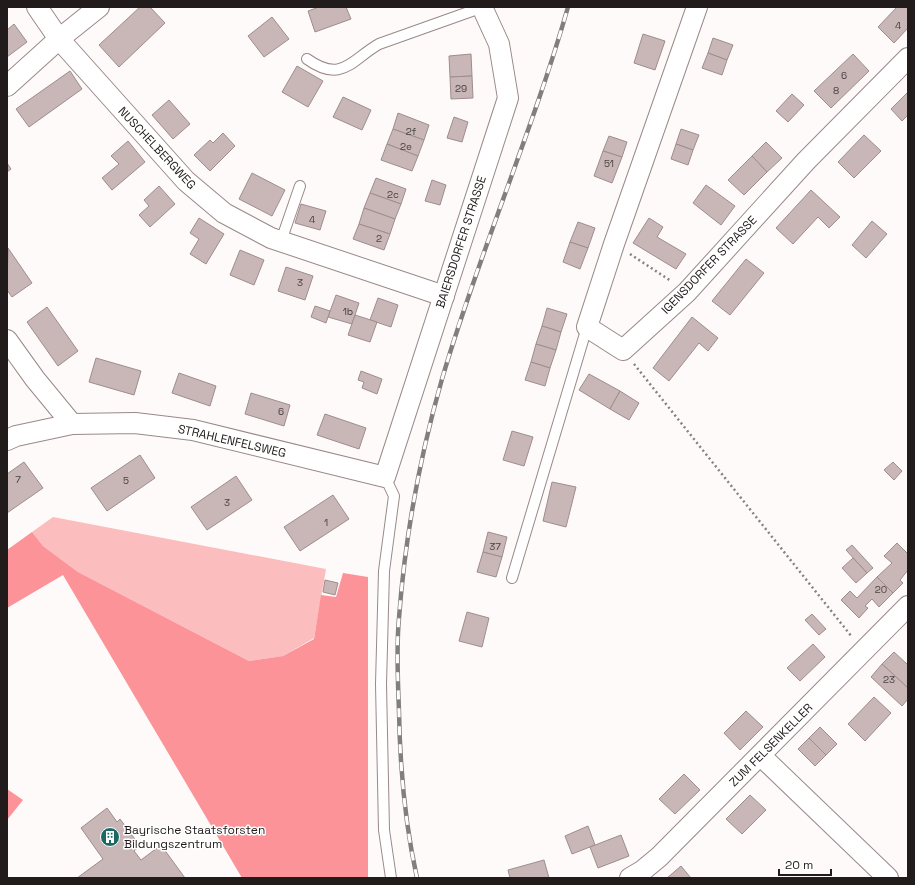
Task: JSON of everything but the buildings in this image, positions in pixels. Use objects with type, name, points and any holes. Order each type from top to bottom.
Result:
[{"type":"street","name":"NUSCHELBERGWEG","points":[[37,7],[59,39],[186,181],[224,213],[271,238],[444,296]]},
{"type":"street","points":[[7,86],[59,39],[99,7]]},
{"type":"street","name":"BAIERSDORFER STRASSE","points":[[385,477],[508,98],[499,44],[482,7]]},
{"type":"street","points":[[623,350],[587,327],[614,244],[697,7]]},
{"type":"street","name":"IGENSDORFER STRASSE","points":[[623,350],[687,292],[806,161],[908,58]]},
{"type":"street","points":[[7,340],[35,379],[72,424]]},
{"type":"street","name":"STRAHLENFELSWEG","points":[[7,440],[16,436],[72,424],[135,423],[193,430],[385,477]]},
{"type":"street","name":"ZUM FELSENKELLER","points":[[630,878],[660,857],[908,606]]},
{"type":"street","points":[[761,756],[888,878]]},
{"type":"lane","points":[[307,59],[318,67],[333,71],[355,62],[368,50],[380,44],[482,7]]},
{"type":"lane","points":[[281,241],[300,186]]},
{"type":"lane","points":[[512,578],[587,327]]},
{"type":"lane","points":[[385,477],[394,496],[384,571],[381,684],[384,830],[391,878]]},
{"type":"path","points":[[614,244],[687,292]]},
{"type":"path","points":[[623,350],[863,651]]},
{"type":"shaded area","points":[[53,517],[326,569],[314,638],[283,656],[249,661],[78,572],[43,546],[32,532]]},
{"type":"shaded area","points":[[32,532],[43,546],[78,572],[249,661],[283,656],[314,639],[321,595],[336,597],[343,573],[368,577],[368,878],[242,878],[63,575],[7,608],[7,550]]},
{"type":"shaded area","points":[[7,789],[23,800],[7,820]]},
{"type":"railway","points":[[417,878],[406,817],[402,775],[397,653],[405,557],[414,497],[427,437],[442,379],[472,285],[554,54],[568,7]]},
{"type":"place","name":"Bayrische Staatsforsten Bildungszentrum","points":[[110,837]]}]
